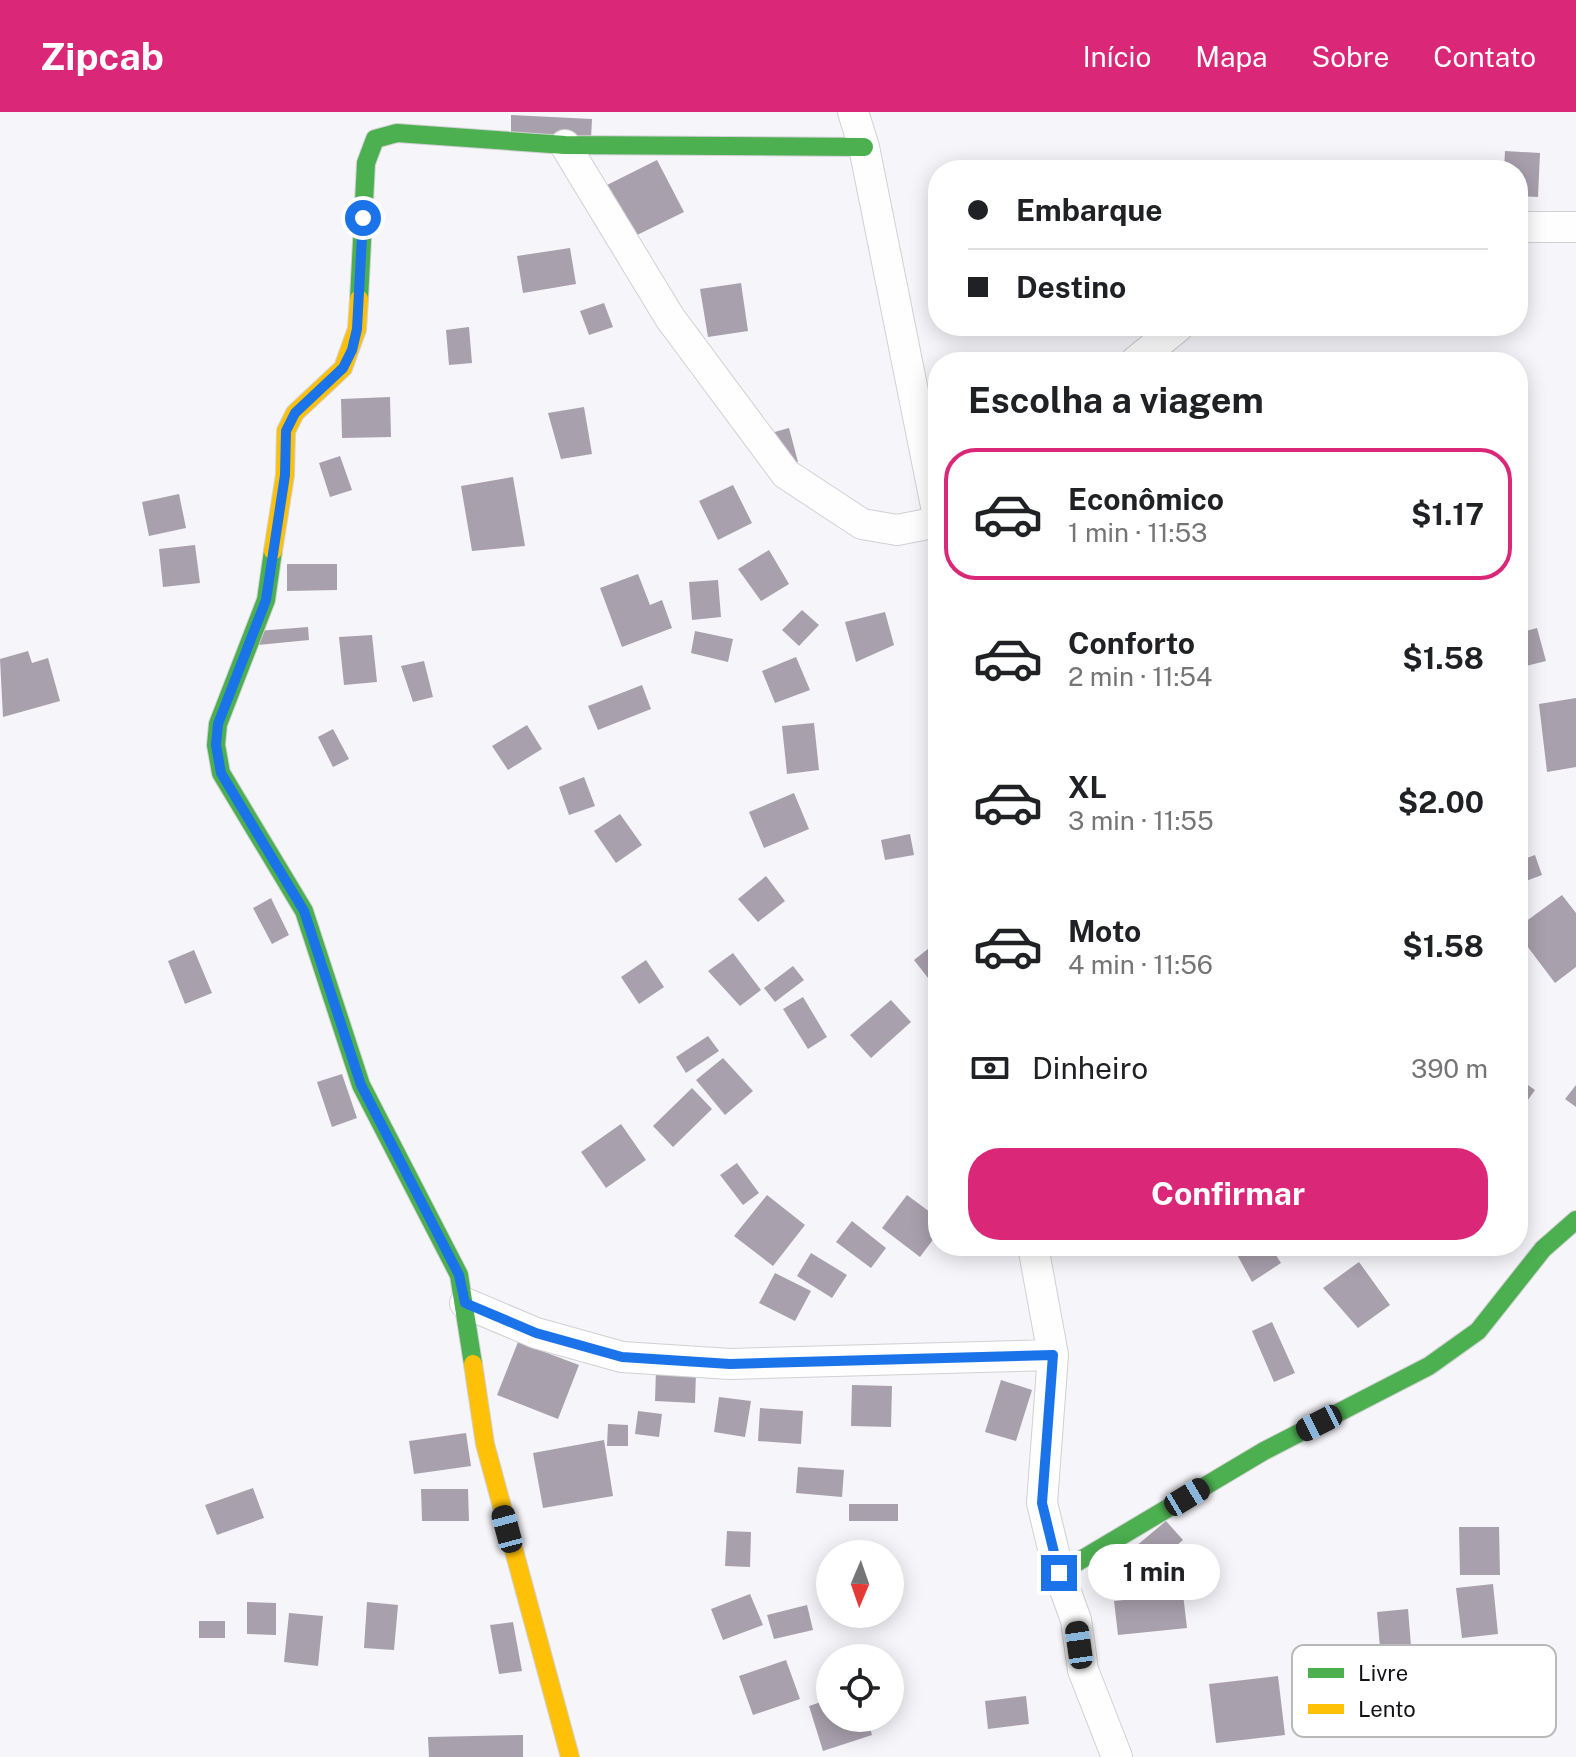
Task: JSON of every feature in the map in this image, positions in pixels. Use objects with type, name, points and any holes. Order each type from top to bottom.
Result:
[{"type":"street","points":[[853,112],[864,147],[928,466]]},
{"type":"street","points":[[570,1757],[485,1444],[459,1275],[361,1085],[304,911],[221,773],[216,745],[218,724],[266,600],[285,475],[286,431],[295,413],[343,368],[357,329],[366,163],[375,139],[397,133],[565,145],[864,147]]},
{"type":"street","points":[[565,145],[670,318],[786,474],[862,524],[897,530],[928,524]]},
{"type":"street","points":[[1528,227],[1576,227]]},
{"type":"street","points":[[1147,352],[1167,336]]},
{"type":"street","points":[[1059,1573],[1264,1451],[1429,1366],[1478,1331],[1543,1249],[1576,1220]]},
{"type":"street","points":[[1035,1256],[1053,1355],[1042,1503],[1059,1573],[1076,1620],[1083,1670],[1117,1757]]},
{"type":"street","points":[[465,1303],[536,1333],[622,1357],[730,1364],[1053,1355]]},
{"type":"building","points":[[511,115],[592,119],[591,139],[511,134]]},
{"type":"building","points":[[1505,151],[1540,153],[1538,197],[1528,196],[1528,160],[1505,160]]},
{"type":"building","points":[[657,160],[684,212],[631,238],[605,186]]},
{"type":"building","points":[[570,248],[576,284],[523,293],[517,256]]},
{"type":"building","points":[[741,283],[748,331],[708,337],[700,289]]},
{"type":"building","points":[[604,303],[613,327],[589,335],[580,311]]},
{"type":"building","points":[[469,327],[472,363],[449,365],[446,330]]},
{"type":"building","points":[[390,397],[391,437],[342,438],[341,399]]},
{"type":"building","points":[[584,407],[592,454],[561,459],[548,413]]},
{"type":"building","points":[[789,428],[798,462],[779,467],[771,433]]},
{"type":"building","points":[[340,456],[352,490],[330,497],[319,463]]},
{"type":"building","points":[[513,477],[525,546],[472,551],[461,486]]},
{"type":"building","points":[[733,485],[752,523],[718,540],[699,501]]},
{"type":"building","points":[[179,494],[186,528],[149,536],[142,502]]},
{"type":"building","points":[[195,545],[200,583],[163,587],[159,549]]},
{"type":"building","points":[[769,550],[789,584],[761,601],[738,569]]},
{"type":"building","points":[[287,564],[337,564],[337,590],[287,591]]},
{"type":"building","points":[[638,574],[650,605],[662,600],[672,628],[622,647],[600,588]]},
{"type":"building","points":[[718,580],[721,617],[692,620],[689,582]]},
{"type":"building","points":[[802,610],[819,625],[799,646],[782,630]]},
{"type":"building","points":[[885,612],[894,645],[856,662],[845,622]]},
{"type":"building","points":[[308,627],[309,640],[258,645],[257,631]]},
{"type":"building","points":[[1537,628],[1546,661],[1528,666],[1528,630]]},
{"type":"building","points":[[695,631],[733,639],[728,662],[691,653]]},
{"type":"building","points":[[372,635],[377,682],[344,685],[339,637]]},
{"type":"building","points":[[28,651],[32,663],[48,658],[60,701],[3,717],[0,659]]},
{"type":"building","points":[[796,657],[810,690],[775,703],[762,671]]},
{"type":"building","points":[[424,661],[433,697],[413,702],[401,666]]},
{"type":"building","points":[[642,685],[651,709],[598,730],[588,706]]},
{"type":"building","points":[[1576,698],[1576,767],[1547,772],[1539,704]]},
{"type":"building","points":[[814,723],[819,770],[787,774],[782,726]]},
{"type":"building","points":[[527,725],[542,749],[508,770],[492,746]]},
{"type":"building","points":[[333,729],[349,759],[333,767],[318,737]]},
{"type":"building","points":[[584,777],[595,806],[569,815],[559,787]]},
{"type":"building","points":[[794,793],[809,829],[764,848],[749,812]]},
{"type":"building","points":[[620,814],[642,845],[616,863],[594,831]]},
{"type":"building","points":[[910,834],[914,855],[885,860],[881,840]]},
{"type":"building","points":[[1535,855],[1542,875],[1528,880],[1528,857]]},
{"type":"building","points":[[766,876],[785,901],[758,922],[738,899]]},
{"type":"building","points":[[1562,895],[1576,913],[1576,967],[1555,983],[1528,947],[1528,920]]},
{"type":"building","points":[[271,898],[289,935],[272,944],[253,908]]},
{"type":"building","points":[[928,949],[928,978],[914,960]]},
{"type":"building","points":[[194,950],[212,993],[185,1004],[168,961]]},
{"type":"building","points":[[733,953],[761,990],[740,1006],[708,971]]},
{"type":"building","points":[[646,960],[664,987],[639,1004],[621,977]]},
{"type":"building","points":[[793,966],[804,980],[775,1002],[764,988]]},
{"type":"building","points":[[803,997],[827,1037],[808,1049],[783,1009]]},
{"type":"building","points":[[891,1000],[911,1022],[871,1058],[850,1035]]},
{"type":"building","points":[[708,1036],[719,1051],[686,1073],[676,1057]]},
{"type":"building","points":[[723,1058],[753,1091],[725,1115],[696,1080]]},
{"type":"building","points":[[342,1074],[357,1118],[332,1127],[317,1082]]},
{"type":"building","points":[[1528,1085],[1535,1090],[1528,1100]]},
{"type":"building","points":[[1576,1085],[1576,1107],[1565,1099]]},
{"type":"building","points":[[692,1088],[712,1109],[673,1147],[653,1126]]},
{"type":"building","points":[[621,1124],[646,1160],[606,1188],[581,1152]]},
{"type":"building","points":[[737,1163],[759,1193],[743,1205],[720,1175]]},
{"type":"building","points":[[767,1195],[805,1225],[773,1266],[734,1236]]},
{"type":"building","points":[[907,1195],[928,1211],[928,1246],[920,1257],[882,1228]]},
{"type":"building","points":[[852,1221],[886,1248],[871,1268],[836,1242]]},
{"type":"building","points":[[811,1253],[847,1275],[832,1298],[797,1276]]},
{"type":"building","points":[[1238,1256],[1276,1256],[1281,1263],[1252,1282]]},
{"type":"building","points":[[1359,1262],[1390,1305],[1358,1328],[1323,1288]]},
{"type":"building","points":[[775,1273],[811,1291],[795,1321],[759,1303]]},
{"type":"building","points":[[1272,1322],[1295,1373],[1274,1382],[1252,1331]]},
{"type":"building","points":[[518,1342],[579,1365],[558,1419],[497,1395]]},
{"type":"building","points":[[656,1370],[696,1372],[695,1403],[655,1401]]},
{"type":"building","points":[[1001,1380],[1032,1390],[1016,1441],[985,1432]]},
{"type":"building","points":[[852,1385],[892,1386],[891,1427],[851,1426]]},
{"type":"building","points":[[719,1397],[751,1401],[745,1437],[714,1432]]},
{"type":"building","points":[[760,1408],[803,1411],[801,1444],[758,1441]]},
{"type":"building","points":[[638,1411],[662,1414],[659,1437],[635,1434]]},
{"type":"building","points":[[608,1424],[628,1425],[628,1446],[607,1446]]},
{"type":"building","points":[[466,1433],[471,1466],[414,1474],[409,1441]]},
{"type":"building","points":[[604,1440],[613,1496],[543,1508],[533,1453]]},
{"type":"building","points":[[798,1467],[844,1470],[842,1497],[796,1493]]},
{"type":"building","points":[[253,1488],[264,1518],[217,1535],[205,1505]]},
{"type":"building","points":[[421,1489],[468,1489],[469,1521],[422,1521]]},
{"type":"building","points":[[849,1504],[898,1504],[898,1521],[849,1521]]},
{"type":"building","points":[[1166,1521],[1183,1540],[1134,1582],[1117,1562]]},
{"type":"building","points":[[1459,1527],[1499,1527],[1500,1575],[1460,1575]]},
{"type":"building","points":[[727,1531],[751,1532],[750,1567],[725,1566]]},
{"type":"building","points":[[1493,1584],[1498,1634],[1462,1638],[1456,1588]]},
{"type":"building","points":[[750,1594],[763,1625],[723,1640],[711,1609]]},
{"type":"building","points":[[1183,1594],[1187,1628],[1118,1635],[1114,1601]]},
{"type":"building","points":[[247,1602],[276,1603],[276,1635],[247,1634]]},
{"type":"building","points":[[367,1602],[398,1605],[394,1650],[364,1648]]},
{"type":"building","points":[[807,1605],[813,1630],[774,1639],[767,1615]]},
{"type":"building","points":[[1408,1609],[1411,1645],[1380,1645],[1377,1612]]},
{"type":"building","points":[[289,1613],[323,1616],[318,1666],[284,1662]]},
{"type":"building","points":[[199,1621],[225,1621],[225,1638],[199,1638]]},
{"type":"building","points":[[513,1622],[522,1671],[499,1674],[490,1625]]},
{"type":"building","points":[[786,1660],[800,1699],[753,1715],[739,1676]]},
{"type":"building","points":[[1278,1676],[1285,1735],[1216,1743],[1209,1684]]},
{"type":"building","points":[[1026,1696],[1029,1724],[988,1729],[985,1701]]},
{"type":"building","points":[[816,1704],[816,1728],[809,1706]]},
{"type":"building","points":[[817,1732],[871,1732],[872,1735],[823,1751]]},
{"type":"building","points":[[523,1735],[523,1757],[429,1757],[428,1737]]},
{"type":"traffic: fast","points":[[359,299],[366,163],[375,139],[397,133],[565,145],[864,147]]},
{"type":"traffic: fast","points":[[273,551],[266,600],[218,724],[216,745],[221,773],[304,911],[361,1085],[459,1275],[473,1364]]},
{"type":"traffic: fast","points":[[1059,1573],[1264,1451],[1429,1366],[1478,1331],[1543,1249],[1576,1220]]},
{"type":"traffic: slow","points":[[273,551],[285,475],[286,431],[295,413],[343,368],[357,329],[359,299]]},
{"type":"traffic: slow","points":[[473,1364],[485,1444],[570,1757]]},
{"type":"route","points":[[363,218],[357,329],[352,350],[343,368],[295,413],[286,431],[285,475],[266,600],[218,724],[216,745],[221,773],[304,911],[361,1085],[459,1275],[465,1303],[536,1333],[622,1357],[730,1364],[1053,1355],[1042,1503],[1059,1573]]}]
